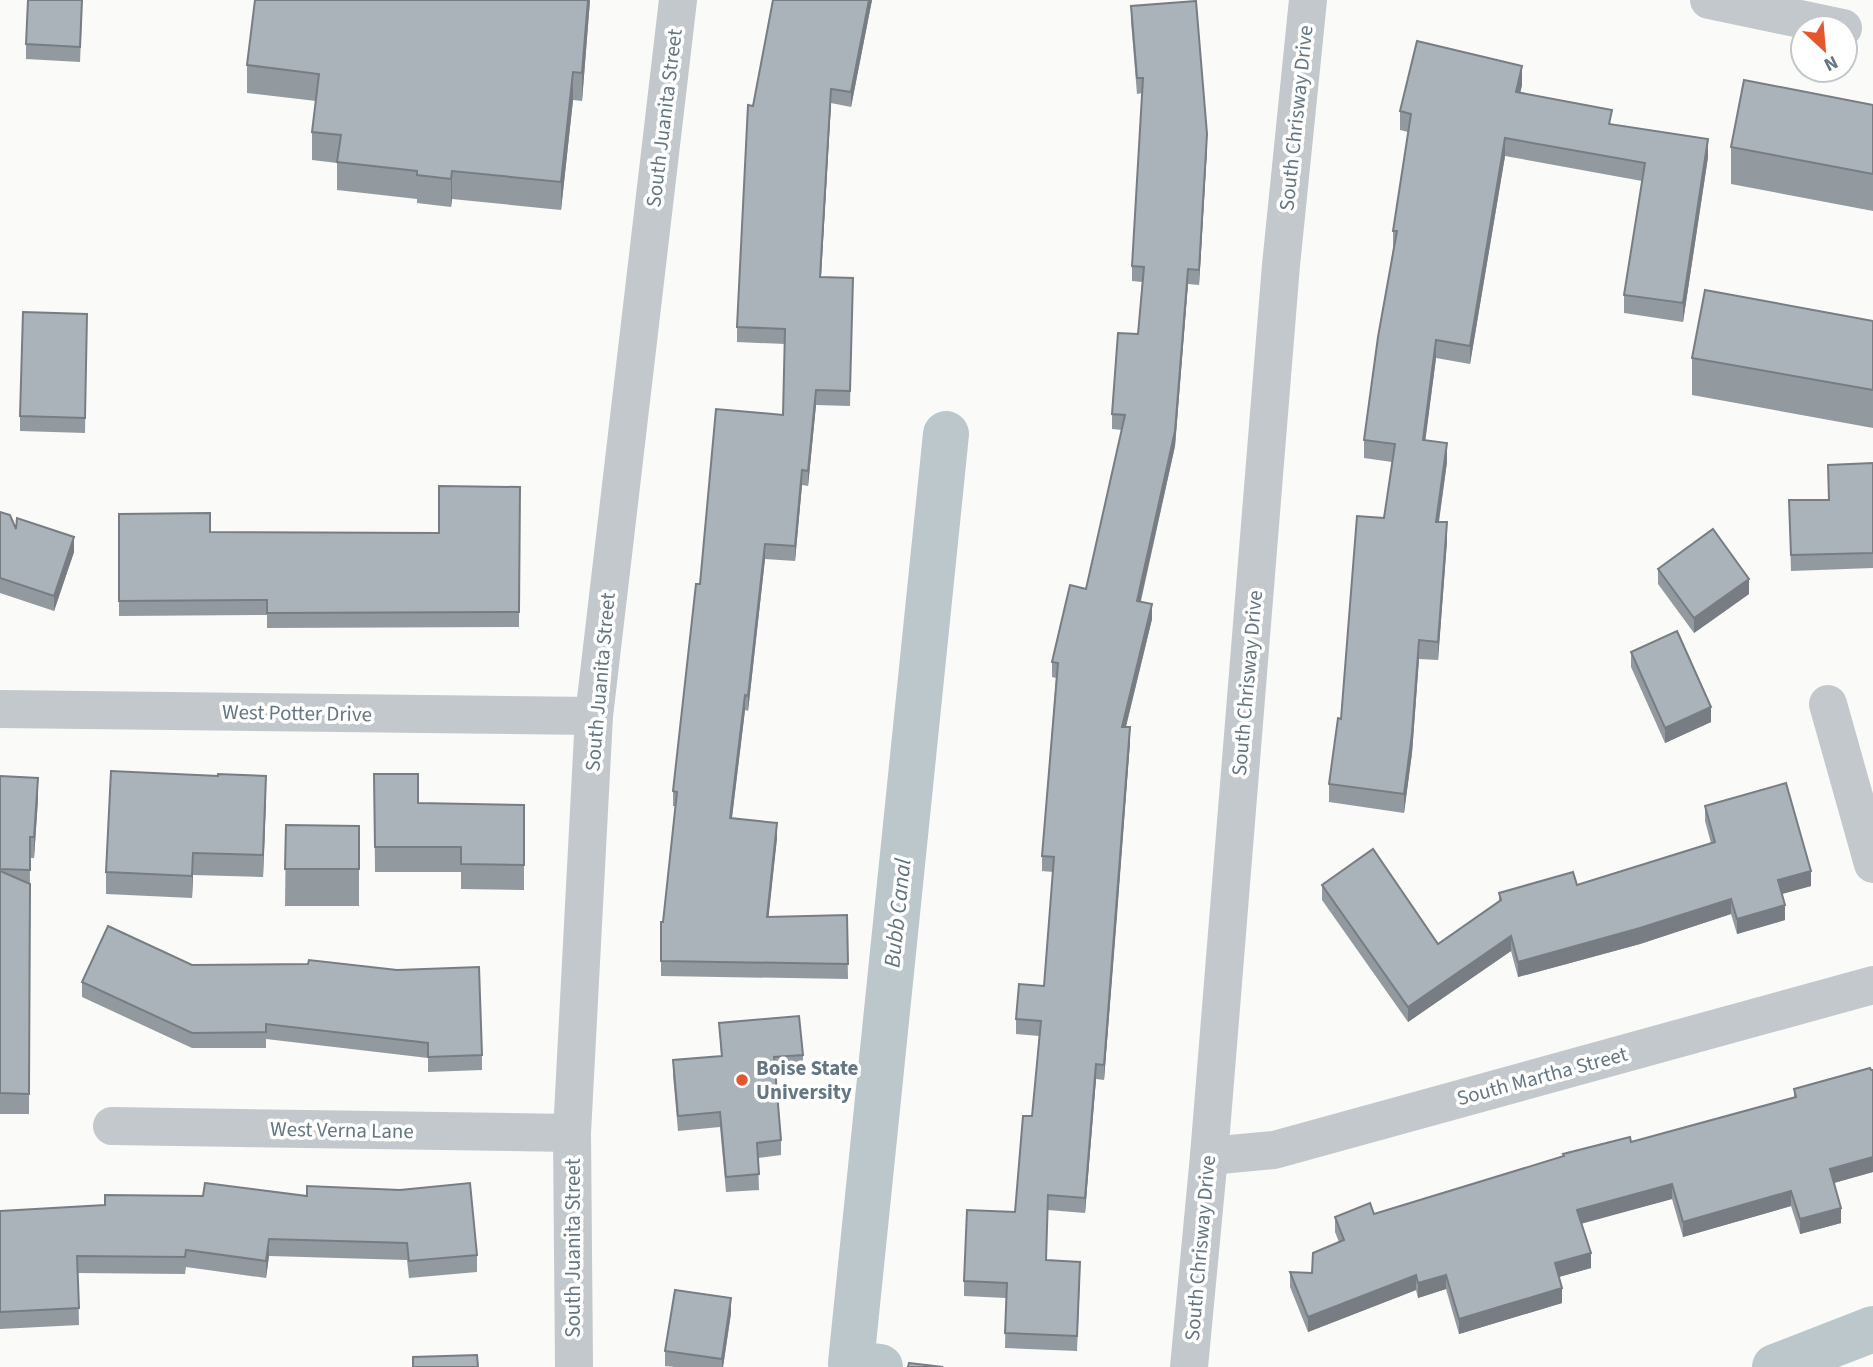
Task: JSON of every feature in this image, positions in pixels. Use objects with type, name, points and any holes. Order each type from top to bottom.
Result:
[{"type":"street","name":"South Juanita Street","points":[[574,1367],[572,1133],[594,716],[678,0]]},
{"type":"street","name":"South Chrisway Drive","points":[[1189,1367],[1209,1156],[1280,279],[1308,0]]},
{"type":"street","points":[[1709,0],[1789,17]]},
{"type":"street","points":[[1828,704],[1873,864]]},
{"type":"street","name":"West Potter Drive","points":[[0,709],[594,716]]},
{"type":"street","name":"South Martha Street","points":[[1209,1156],[1274,1150],[1873,985]]},
{"type":"street","name":"West Verna Lane","points":[[112,1126],[572,1133]]},
{"type":"building","points":[[28,0],[82,0],[80,47],[26,44]]},
{"type":"building","points":[[255,0],[588,0],[582,73],[573,72],[561,182],[452,171],[451,179],[417,175],[417,171],[337,162],[341,135],[312,132],[319,74],[247,65]]},
{"type":"building","points":[[773,0],[869,0],[851,92],[831,89],[820,277],[853,278],[850,391],[816,390],[808,471],[802,470],[795,546],[765,544],[748,696],[745,695],[730,818],[777,823],[767,917],[847,915],[848,964],[661,961],[661,922],[677,792],[673,791],[696,584],[700,584],[716,409],[783,415],[785,329],[737,327],[748,105],[753,106]]},
{"type":"building","points":[[1196,1],[1207,134],[1199,270],[1188,269],[1175,431],[1137,601],[1152,604],[1122,727],[1130,727],[1104,1065],[1096,1064],[1085,1198],[1048,1195],[1046,1260],[1080,1262],[1077,1336],[1005,1333],[1007,1283],[964,1281],[967,1210],[1015,1212],[1023,1116],[1032,1116],[1041,1021],[1016,1019],[1019,984],[1044,986],[1054,857],[1042,856],[1058,663],[1052,662],[1070,585],[1086,589],[1125,415],[1112,414],[1118,333],[1138,334],[1144,267],[1132,266],[1143,78],[1137,78],[1131,6]]},
{"type":"building","points":[[1417,41],[1522,66],[1516,92],[1612,110],[1609,124],[1708,139],[1683,303],[1624,295],[1645,163],[1505,138],[1470,346],[1436,340],[1423,440],[1447,443],[1436,522],[1447,522],[1438,642],[1419,640],[1412,734],[1404,794],[1329,784],[1338,718],[1341,719],[1357,516],[1384,518],[1395,444],[1364,440],[1378,337],[1397,231],[1393,231],[1411,114],[1400,111]]},
{"type":"building","points":[[1744,80],[1873,105],[1873,174],[1731,147]]},
{"type":"building","points":[[1705,290],[1873,321],[1873,390],[1692,358]]},
{"type":"building","points":[[23,312],[87,314],[85,418],[20,416]]},
{"type":"building","points":[[1873,463],[1873,553],[1791,555],[1789,500],[1829,500],[1828,465]]},
{"type":"building","points":[[439,486],[520,487],[519,612],[267,613],[267,600],[119,601],[119,514],[210,513],[210,532],[439,533]]},
{"type":"building","points":[[0,512],[10,515],[16,529],[17,518],[74,537],[54,596],[0,578]]},
{"type":"building","points":[[1713,529],[1749,579],[1694,618],[1658,569]]},
{"type":"building","points":[[1677,631],[1711,707],[1665,728],[1631,652]]},
{"type":"building","points":[[111,771],[266,776],[263,855],[193,853],[192,876],[106,872]]},
{"type":"building","points":[[374,774],[418,774],[418,803],[524,805],[524,865],[461,864],[461,847],[375,847]]},
{"type":"building","points":[[0,776],[38,778],[34,837],[30,837],[30,870],[0,869]]},
{"type":"building","points":[[1786,783],[1811,871],[1778,880],[1785,905],[1737,919],[1731,899],[1518,962],[1511,936],[1408,1007],[1322,885],[1373,849],[1438,944],[1501,900],[1499,893],[1573,872],[1577,885],[1715,842],[1705,806]]},
{"type":"building","points":[[286,825],[359,826],[359,869],[285,869]]},
{"type":"building","points":[[0,871],[30,884],[29,1094],[0,1093]]},
{"type":"building","points":[[108,926],[192,965],[308,964],[309,960],[397,970],[479,967],[482,1055],[428,1057],[428,1043],[266,1024],[266,1032],[192,1033],[82,982]]},
{"type":"building","points":[[799,1016],[803,1055],[774,1057],[781,1140],[757,1143],[759,1174],[726,1177],[720,1112],[678,1116],[673,1060],[722,1056],[719,1023]]},
{"type":"building","points":[[1870,1068],[1873,1070],[1873,1157],[1830,1169],[1841,1208],[1800,1219],[1791,1191],[1683,1222],[1672,1184],[1577,1210],[1591,1253],[1555,1263],[1562,1288],[1459,1319],[1446,1275],[1418,1283],[1416,1275],[1308,1317],[1290,1272],[1312,1273],[1313,1253],[1344,1240],[1335,1217],[1370,1203],[1374,1214],[1564,1156],[1563,1154],[1630,1137],[1631,1142],[1796,1097],[1794,1089]]},
{"type":"building","points":[[205,1183],[307,1196],[307,1186],[400,1190],[470,1183],[477,1255],[409,1261],[407,1243],[269,1239],[266,1261],[186,1250],[185,1257],[77,1256],[79,1308],[0,1312],[0,1211],[105,1205],[105,1195],[203,1196]]},
{"type":"building","points":[[675,1290],[731,1298],[722,1359],[665,1351]]},
{"type":"building","points":[[477,1355],[478,1367],[413,1367],[413,1357]]},
{"type":"building","points":[[909,1363],[943,1367],[908,1367]]},
{"type":"waterway","name":"Bubb Canal","points":[[880,1367],[851,1363],[946,434]]},
{"type":"waterway","name":"Bubb Canal","points":[[1775,1367],[1873,1329]]},
{"type":"place","name":"Boise State University","points":[[742,1080]]}]
